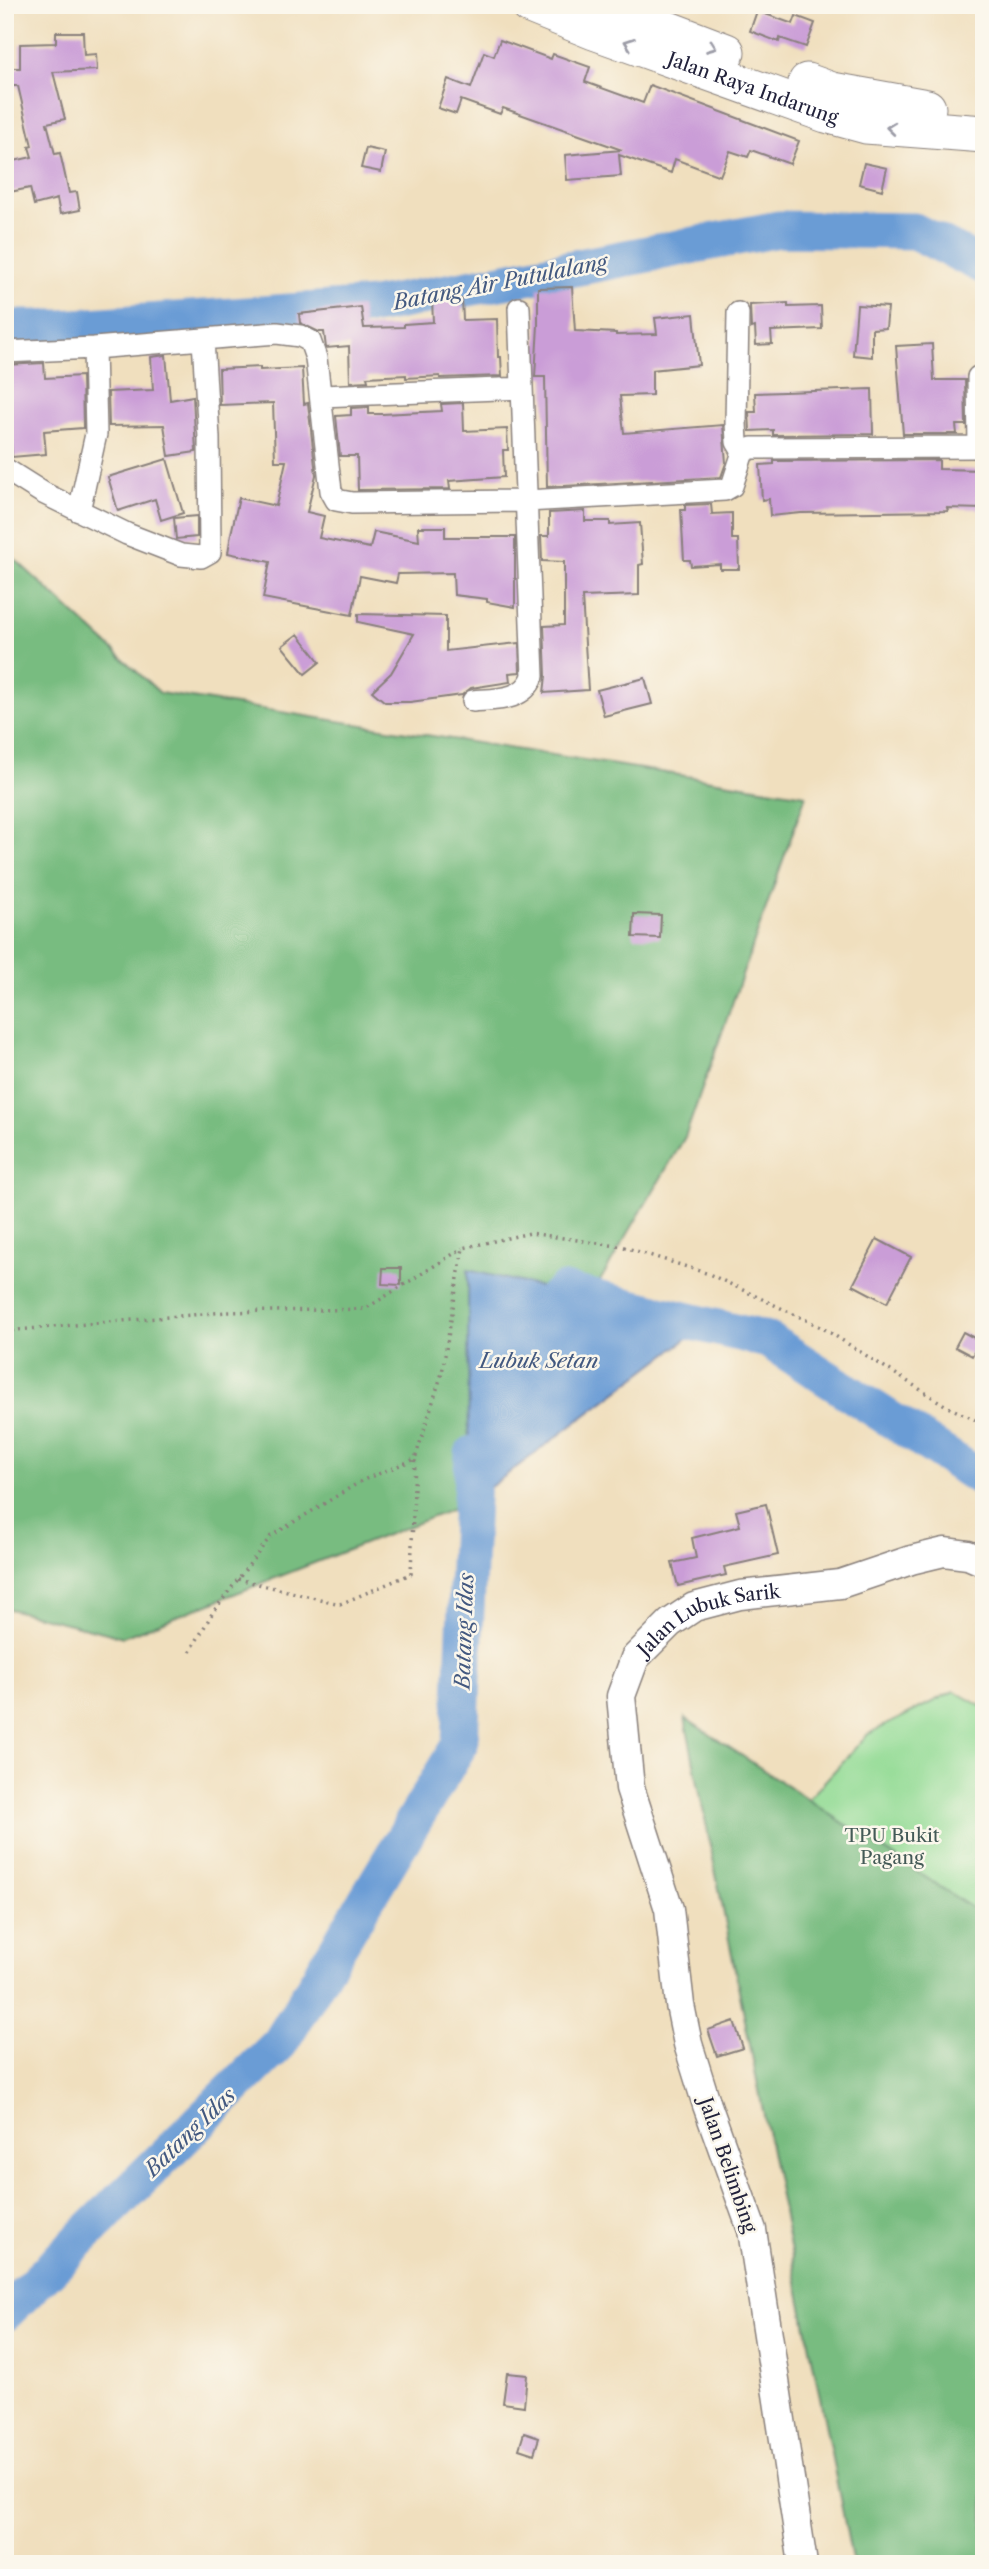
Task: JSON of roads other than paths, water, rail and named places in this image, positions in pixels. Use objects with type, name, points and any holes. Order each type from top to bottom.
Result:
[{"type":"highway","name":"Jalan Raya Indarung","points":[[530,5],[594,31],[751,74],[936,110],[984,112]]},
{"type":"highway","name":"Jalan Raya Indarung","points":[[603,5],[751,74],[826,114],[866,125],[984,134]]},
{"type":"street","points":[[473,701],[514,696],[530,685],[533,676],[519,307]]},
{"type":"street","points":[[738,313],[736,423],[737,443],[743,452]]},
{"type":"street","points":[[5,352],[94,348],[277,333],[300,335],[310,341],[314,350],[331,491],[336,500],[352,503],[526,501],[724,490],[732,486],[743,452],[752,448],[981,447],[978,377]]},
{"type":"street","points":[[5,469],[43,494],[127,534],[181,555],[201,557],[210,552],[209,438],[203,340]]},
{"type":"street","points":[[79,510],[96,434],[94,348]]},
{"type":"street","points":[[321,396],[522,388]]},
{"type":"street","name":"Jalan Lubuk Sarik","points":[[650,1854],[631,1788],[621,1696],[635,1658],[670,1623],[694,1607],[740,1595],[841,1584],[944,1552],[968,1555],[984,1562]]},
{"type":"street","name":"Jalan Belimbing","points":[[650,1854],[670,1909],[680,2005],[688,2044],[752,2230],[803,2564]]},
{"type":"water","name":"Lubuk Setan","points":[[468,1270],[705,1325],[469,1503]]},
{"type":"waterway","name":"Batang Air Putulalang","points":[[5,328],[61,328],[374,306],[779,229],[914,231],[984,266]]},
{"type":"waterway","name":"Batang Idas","points":[[526,1323],[564,1291],[768,1340],[984,1480]]},
{"type":"waterway","name":"Batang Idas","points":[[5,2313],[280,2043],[460,1744],[473,1454]]},
{"type":"park label","name":"TPU Bukit Pagang","points":[[892,1846]]}]
